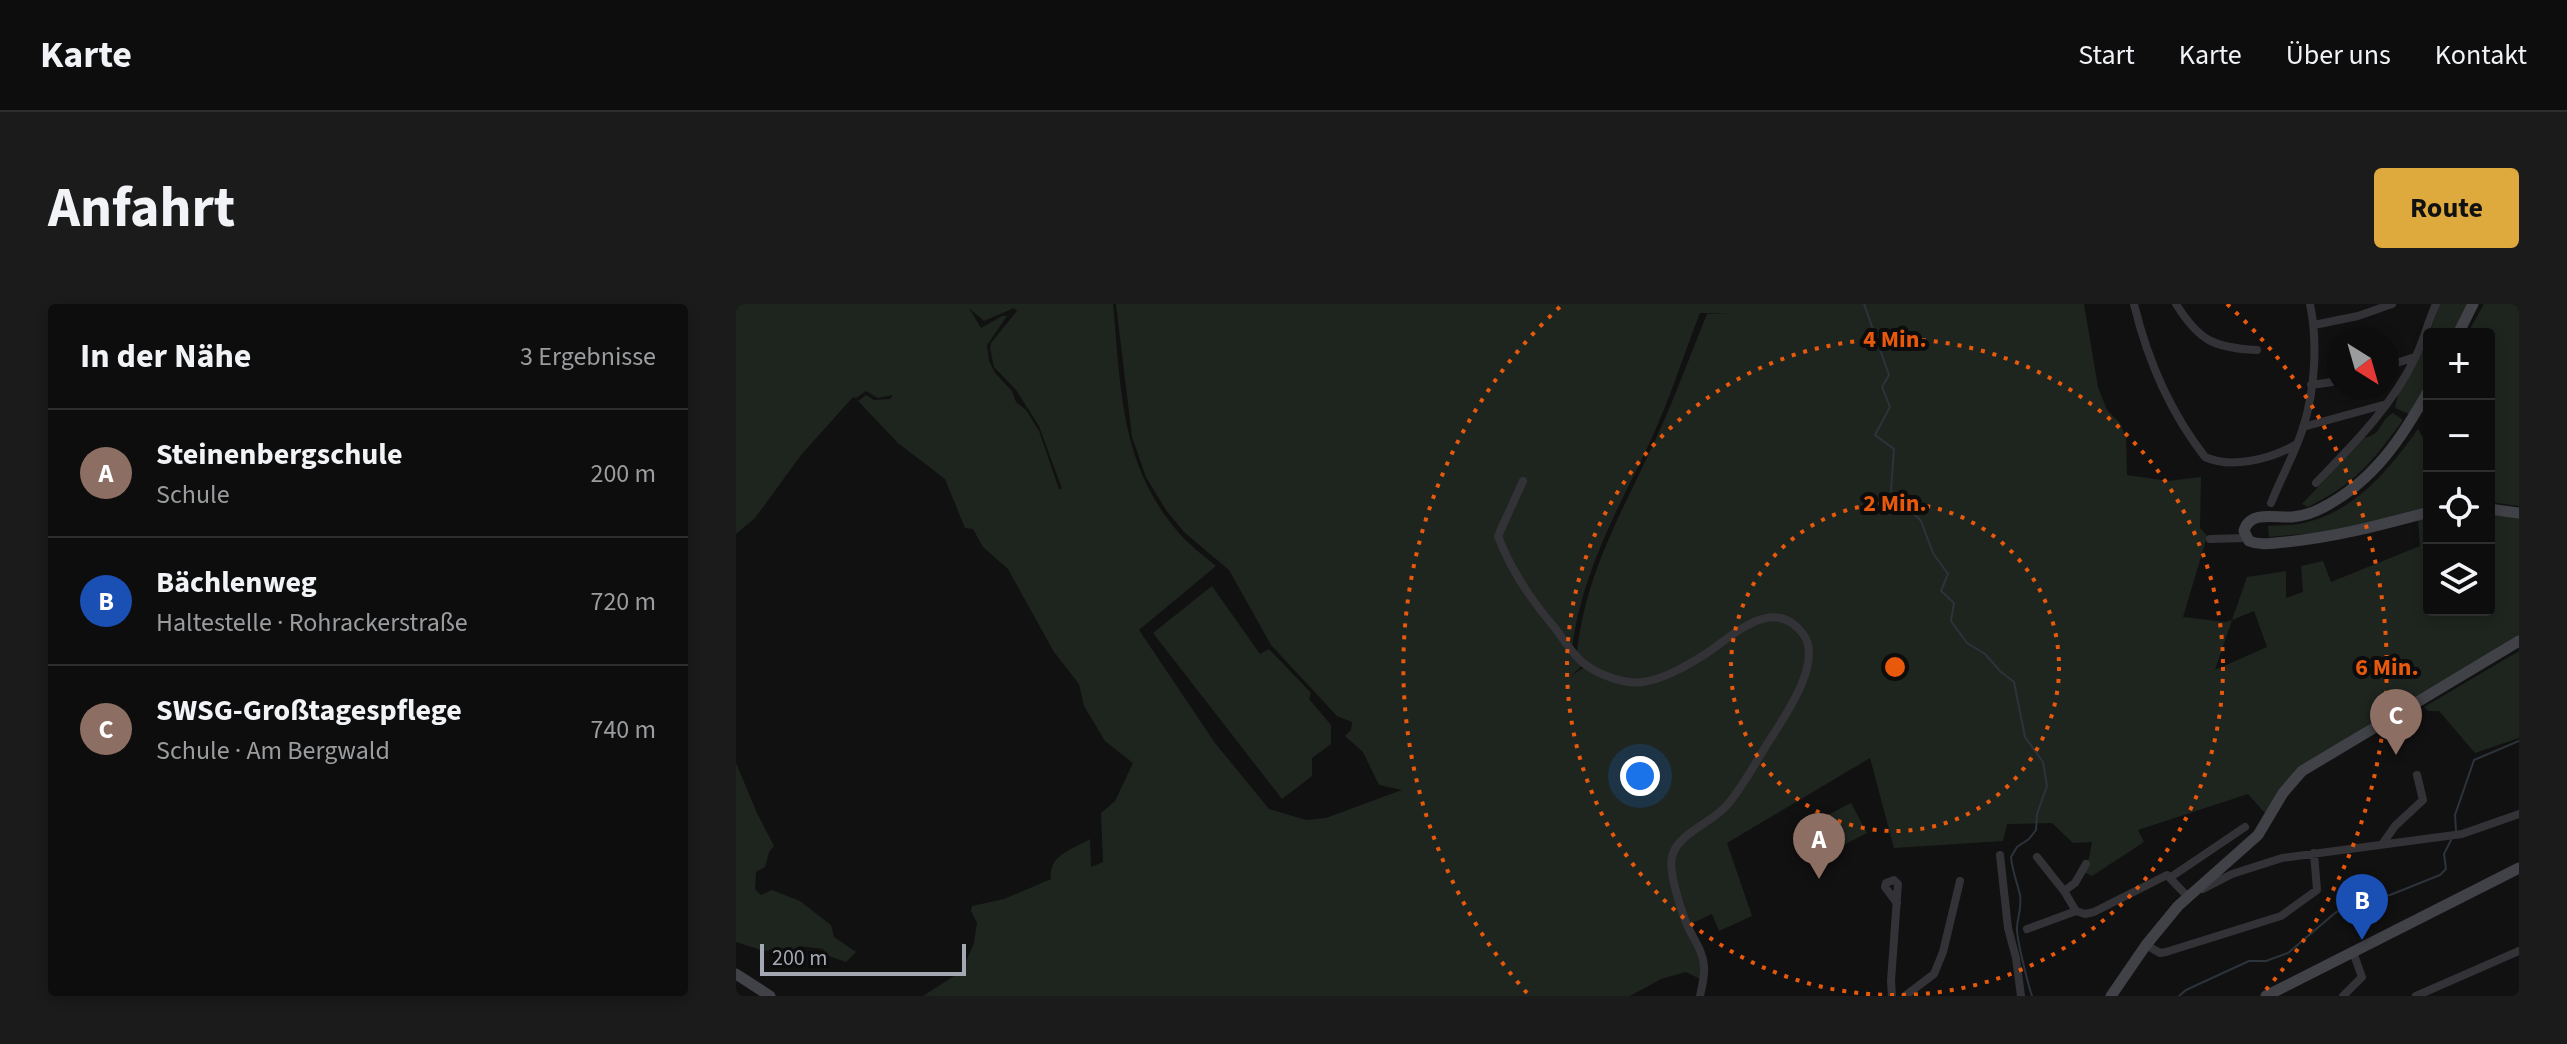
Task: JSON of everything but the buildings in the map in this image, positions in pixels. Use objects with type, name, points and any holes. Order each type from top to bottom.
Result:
[{"type":"main road","points":[[2461,328],[2473,304]]},
{"type":"main road","points":[[2423,399],[2398,442],[2363,480],[2335,501],[2308,514],[2250,520],[2245,525],[2246,538],[2252,543],[2263,544],[2337,536],[2423,514]]},
{"type":"main road","points":[[2495,510],[2519,513]]},
{"type":"main road","points":[[2111,996],[2149,946],[2182,910],[2191,894],[2251,843],[2291,782],[2312,763],[2519,641]]},
{"type":"main road","points":[[2266,996],[2519,868]]},
{"type":"main road","points":[[2120,996],[2149,946]]},
{"type":"main road","points":[[736,974],[770,996]]},
{"type":"street","points":[[2134,304],[2150,358],[2167,397],[2205,457],[2221,461],[2251,460],[2270,457],[2295,445]]},
{"type":"street","points":[[2176,304],[2188,325],[2200,336],[2219,346],[2257,350]]},
{"type":"street","points":[[2271,503],[2303,427],[2311,385],[2314,325],[2310,304]]},
{"type":"street","points":[[2314,325],[2358,316],[2392,304]]},
{"type":"street","points":[[2316,483],[2352,446],[2385,404],[2415,357],[2436,304]]},
{"type":"street","points":[[2399,362],[2415,357]]},
{"type":"street","points":[[2311,385],[2327,383]]},
{"type":"street","points":[[2303,427],[2385,404]]},
{"type":"street","points":[[1523,481],[1498,536],[1525,590],[1584,664],[1616,678],[1644,682],[1679,669],[1749,624],[1769,617],[1793,625],[1803,634],[1807,644],[1805,672],[1794,701],[1745,782],[1727,806],[1683,839],[1672,856],[1672,877],[1687,925],[1702,952],[1704,966],[1700,996]]},
{"type":"street","points":[[2210,539],[2246,538]]},
{"type":"street","points":[[2383,843],[2395,826],[2423,800],[2417,775]]},
{"type":"street","points":[[2027,929],[2076,911],[2085,914],[2094,912],[2162,876],[2171,877],[2191,894],[2254,865],[2314,853],[2462,834],[2519,814]]},
{"type":"street","points":[[2171,877],[2245,827]]},
{"type":"street","points":[[2149,946],[2160,953],[2166,952],[2281,916],[2317,890],[2314,853]]},
{"type":"street","points":[[2000,855],[2008,928],[2021,996]]},
{"type":"street","points":[[2037,857],[2076,911]]},
{"type":"street","points":[[2064,891],[2075,883],[2086,864]]},
{"type":"street","points":[[1905,996],[1934,974],[1943,952],[1960,881]]},
{"type":"street","points":[[1892,996],[1897,903]]},
{"type":"street","points":[[2416,996],[2519,951]]},
{"type":"street","points":[[2343,996],[2362,977],[2353,952]]},
{"type":"shaded area","points":[[736,304],[1113,304],[1127,425],[1145,481],[1179,533],[1216,566],[1139,630],[1215,743],[1269,809],[1306,820],[1326,818],[1402,790],[1379,785],[1363,752],[1345,736],[1351,730],[1352,722],[1337,716],[1271,645],[1229,570],[1184,532],[1146,477],[1132,437],[1116,304],[2084,304],[2098,387],[2107,410],[2120,423],[2126,438],[2127,475],[2168,481],[2201,477],[2200,528],[2210,539],[2206,540],[2183,617],[2225,622],[2232,620],[2247,577],[2286,571],[2286,598],[2303,592],[2301,566],[2323,561],[2331,582],[2420,546],[2418,519],[2423,518],[2423,616],[2495,616],[2495,514],[2519,518],[2519,636],[2392,710],[2388,705],[2387,713],[2297,769],[2265,813],[2248,794],[2138,830],[2144,842],[2092,876],[2082,871],[2092,842],[2073,843],[2052,823],[2007,824],[2003,841],[1894,848],[1870,758],[1727,843],[1752,916],[1719,931],[1712,914],[1688,925],[1702,952],[1704,981],[1686,972],[1661,979],[1630,996],[923,996],[962,971],[974,943],[977,923],[972,906],[1004,899],[1051,879],[1057,859],[1090,839],[1091,867],[1103,862],[1101,813],[1115,801],[1133,763],[1105,741],[1084,706],[1079,684],[1054,652],[1008,569],[983,547],[973,529],[965,528],[945,479],[898,443],[858,401],[866,395],[874,400],[890,399],[893,395],[878,398],[866,391],[853,397],[801,455],[755,518],[736,534]],"holes":[[[969,308],[984,321],[1014,308],[1017,311],[991,343],[994,367],[1016,390],[1039,426],[1062,489],[1059,489],[1039,431],[989,361],[987,345],[1007,316],[981,328]],[[1700,313],[1730,314],[1707,314],[1667,413],[1596,571],[1581,623],[1577,652],[1589,664],[1571,676],[1584,664],[1572,649],[1592,568],[1656,428]],[[2254,611],[2267,647],[2215,670],[2232,620]]]},
{"type":"shaded area","points":[[2439,304],[2468,304],[2455,328],[2432,328]]},
{"type":"shaded area","points":[[2484,304],[2519,304],[2519,506],[2495,503],[2495,328],[2470,328]]},
{"type":"shaded area","points":[[2423,350],[2423,388],[2409,414],[2395,408],[2399,390]]},
{"type":"shaded area","points":[[2393,413],[2403,420],[2362,470],[2325,498],[2308,507],[2302,504],[2364,438],[2374,434]]},
{"type":"shaded area","points":[[2418,429],[2423,438],[2423,508],[2339,531],[2269,537],[2268,526],[2311,521],[2344,506],[2372,484]]},
{"type":"shaded area","points":[[1212,586],[1260,654],[1269,649],[1311,693],[1309,699],[1331,725],[1331,744],[1312,758],[1312,776],[1282,799],[1153,633]]},
{"type":"shaded area","points":[[2519,651],[2519,738],[2475,753],[2439,711],[2428,711],[2424,707]]},
{"type":"shaded area","points":[[736,763],[774,846],[765,867],[756,872],[755,889],[761,895],[772,890],[800,901],[831,925],[834,937],[856,952],[846,962],[826,955],[823,949],[799,946],[792,954],[786,948],[764,951],[736,942]]},
{"type":"shaded area","points":[[1851,803],[1867,833],[1824,855],[1808,825]]},
{"type":"waterway","points":[[1864,304],[1889,375],[1882,387],[1890,407],[1875,435],[1894,449],[1891,491],[1921,521],[1933,553],[1948,574],[1941,591],[1954,603],[1951,621],[1967,643],[1985,654],[2014,682],[2025,737],[2043,762],[2047,786],[2037,814],[2036,830],[2011,857],[2020,899],[2018,940],[2032,996]]},
{"type":"waterway","points":[[2456,831],[2455,815],[2474,760],[2519,741]]},
{"type":"waterway","points":[[2179,996],[2249,961],[2266,961],[2288,953],[2335,913],[2355,902],[2390,895],[2440,875],[2446,869],[2444,854],[2451,840]]},
{"type":"place","name":"SWSG-Großtagespflege","points":[[2396,755]]},
{"type":"place","name":"Steinenbergschule","points":[[1819,879]]},
{"type":"place","name":"Bächlenweg","points":[[2362,940]]}]
